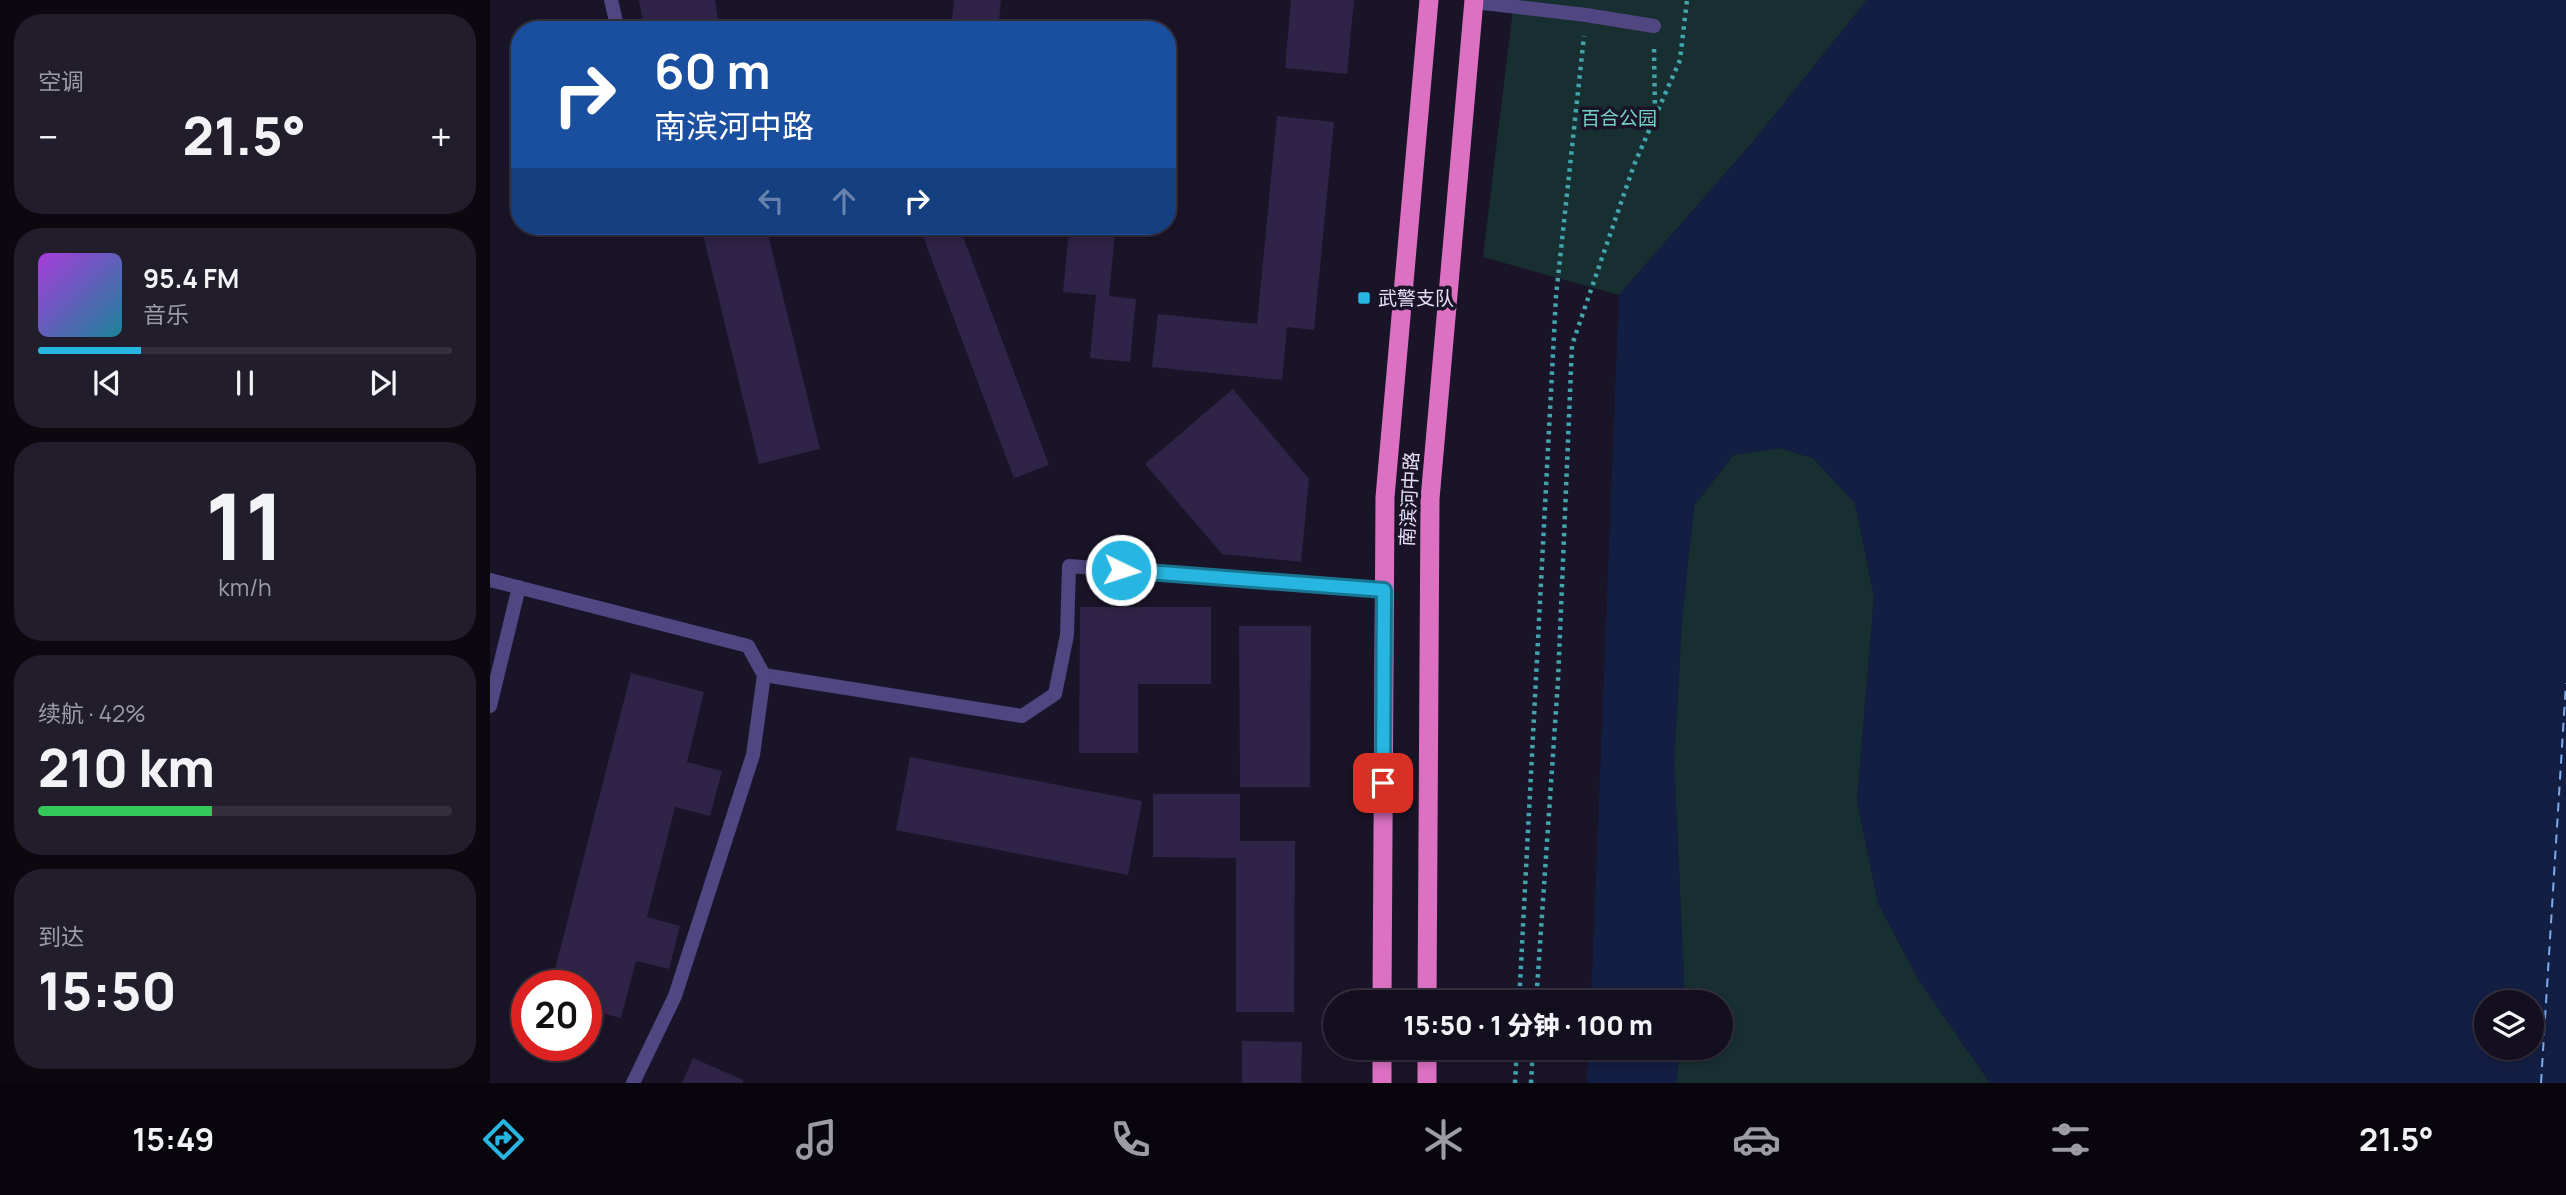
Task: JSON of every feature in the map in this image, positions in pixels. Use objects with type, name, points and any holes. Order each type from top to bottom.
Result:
[{"type":"highway","name":"南滨河中路","points":[[1382,990],[1385,498],[1429,0]]},
{"type":"highway","name":"南滨河中路","points":[[1427,990],[1430,499],[1474,1]]},
{"type":"highway","points":[[1382,1060],[1382,1083]]},
{"type":"highway","points":[[1427,1060],[1427,1083]]},
{"type":"street","points":[[611,0],[616,21]]},
{"type":"street","points":[[1474,1],[1654,26]]},
{"type":"street","points":[[764,675],[1022,716],[1055,694],[1067,635],[1069,566],[1384,590]]},
{"type":"street","points":[[490,580],[748,646],[764,675],[753,755],[675,996],[633,1083]]},
{"type":"street","points":[[490,706],[519,587]]},
{"type":"path","points":[[1537,990],[1558,681],[1572,345],[1634,165],[1679,60],[1687,0]]},
{"type":"path","points":[[1520,990],[1556,296],[1586,15]]},
{"type":"path","points":[[1654,26],[1655,118]]},
{"type":"path","points":[[1515,1083],[1516,1060]]},
{"type":"path","points":[[1531,1083],[1532,1060]]},
{"type":"green space","name":"百合公园","points":[[1514,0],[1867,0],[1752,143],[1619,295],[1483,257]]},
{"type":"green space","points":[[1780,448],[1813,458],[1855,503],[1874,597],[1857,801],[1878,903],[1918,979],[1990,1083],[1676,1083],[1679,1060],[1733,1060],[1733,990],[1684,990],[1674,760],[1682,620],[1694,506],[1733,455]]},
{"type":"water","points":[[1867,0],[2566,0],[2566,1083],[1990,1083],[1918,979],[1878,903],[1857,801],[1874,597],[1855,503],[1813,458],[1780,448],[1733,455],[1694,506],[1682,620],[1674,760],[1684,990],[1592,990],[1619,295],[1752,143]]},
{"type":"water","points":[[1588,1060],[1679,1060],[1676,1083],[1587,1083]]},
{"type":"building","points":[[639,0],[715,0],[718,21],[642,21]]},
{"type":"building","points":[[954,0],[1001,0],[999,21],[952,21]]},
{"type":"building","points":[[1291,0],[1354,0],[1347,74],[1285,68]]},
{"type":"building","points":[[1277,116],[1334,122],[1314,330],[1287,327],[1282,380],[1152,367],[1158,314],[1257,324]]},
{"type":"building","points":[[703,235],[768,235],[820,449],[759,464]]},
{"type":"building","points":[[922,235],[962,235],[1049,465],[1014,478]]},
{"type":"building","points":[[1069,235],[1115,235],[1109,296],[1136,299],[1130,362],[1090,358],[1096,295],[1063,292]]},
{"type":"building","points":[[1233,389],[1309,479],[1301,562],[1222,554],[1145,464]]},
{"type":"building","points":[[1080,607],[1211,607],[1211,684],[1138,684],[1138,753],[1079,753]]},
{"type":"building","points":[[1239,626],[1311,626],[1310,787],[1240,787]]},
{"type":"building","points":[[631,673],[704,692],[687,762],[722,771],[710,816],[675,807],[647,917],[680,926],[669,969],[636,961],[621,1018],[602,1013],[602,970],[555,970]]},
{"type":"building","points":[[910,757],[1142,801],[1128,875],[896,830]]},
{"type":"building","points":[[1153,794],[1240,794],[1240,841],[1295,841],[1294,1012],[1236,1012],[1236,858],[1153,857]]},
{"type":"building","points":[[1242,1041],[1302,1042],[1301,1083],[1242,1083]]},
{"type":"building","points":[[693,1058],[743,1080],[742,1083],[682,1083]]},
{"type":"ferry route","points":[[2541,1083],[2566,683]]},
{"type":"place","name":"武警支队","points":[[1364,298]]},
{"type":"route","points":[[1121,570],[1384,590],[1383,783]]}]
